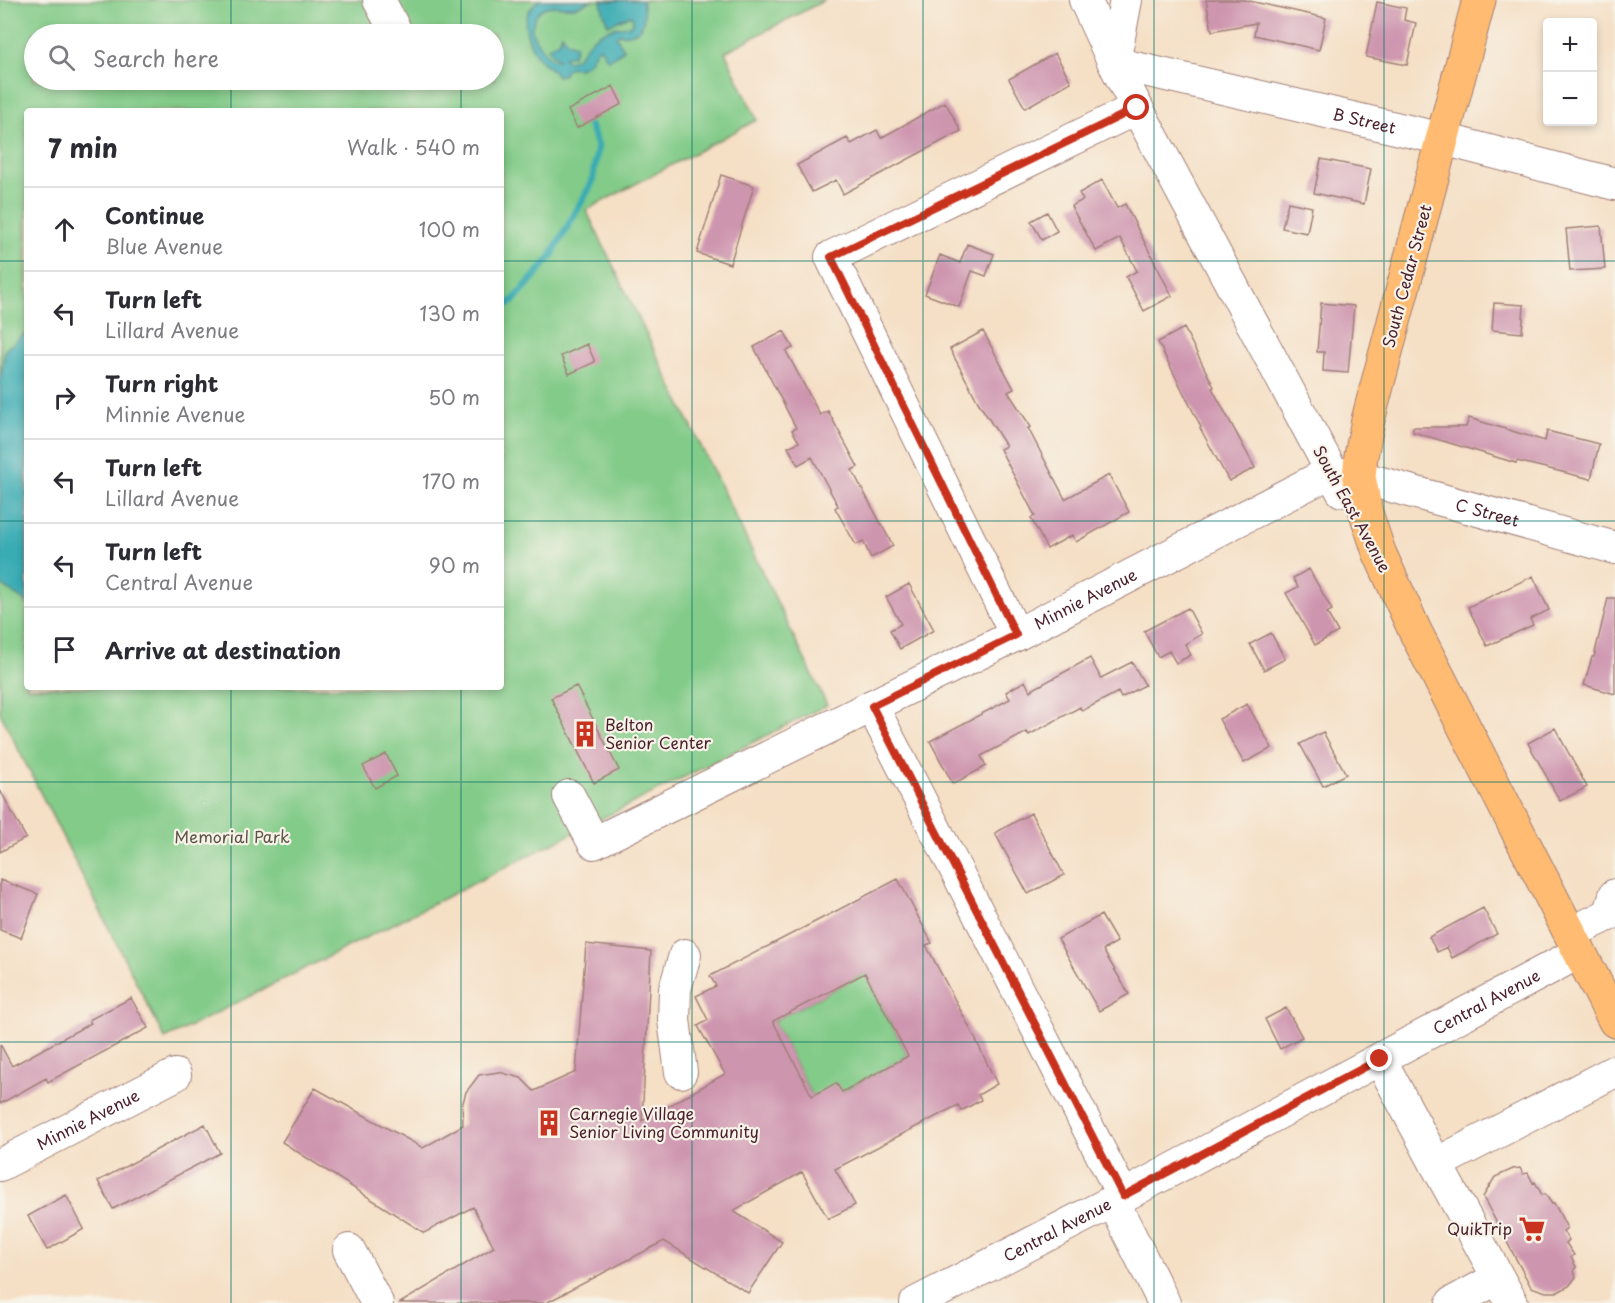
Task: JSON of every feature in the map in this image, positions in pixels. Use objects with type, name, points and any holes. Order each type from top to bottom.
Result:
[{"type":"main road","name":"South Cedar Street","points":[[1379,552],[1366,513],[1345,475],[1361,456],[1368,420],[1479,0]]},
{"type":"main road","name":"South East Avenue","points":[[1379,552],[1415,631],[1615,1021]]},
{"type":"street","points":[[379,0],[392,24]]},
{"type":"street","name":"South East Avenue","points":[[1085,0],[1137,108],[1345,475]]},
{"type":"street","points":[[1114,63],[1126,0]]},
{"type":"street","name":"B Street","points":[[1114,63],[1443,139],[1615,184]]},
{"type":"street","points":[[1016,635],[831,257],[1137,108]]},
{"type":"street","name":"C Street","points":[[1345,475],[1615,548]]},
{"type":"street","name":"Minnie Avenue","points":[[569,796],[594,843],[1345,475]]},
{"type":"street","points":[[872,706],[1118,1198],[1164,1303]]},
{"type":"street","name":"Central Avenue","points":[[916,1303],[1380,1059],[1575,943],[1614,908]]},
{"type":"street","points":[[681,1072],[674,1020],[675,989],[686,955]]},
{"type":"street","points":[[1380,1059],[1505,1291],[1452,1303]]},
{"type":"street","points":[[1436,1164],[1615,1071]]},
{"type":"street","name":"Minnie Avenue","points":[[0,1165],[175,1075]]},
{"type":"street","points":[[349,1250],[377,1303]]},
{"type":"green space","name":"Memorial Park","points":[[0,0],[825,0],[725,52],[757,120],[586,210],[827,705],[165,1039],[0,713]]},
{"type":"green space","points":[[865,973],[908,1056],[842,1092],[812,1096],[773,1021]]},
{"type":"water","points":[[539,0],[592,0],[574,7],[546,7],[537,14],[532,28],[533,34],[546,53],[558,60],[548,47],[559,42],[562,34],[567,42],[576,45],[573,55],[564,57],[566,61],[575,59],[591,40],[600,34],[610,29],[631,25],[633,19],[631,15],[608,25],[601,1],[642,0],[643,21],[635,32],[616,36],[624,50],[608,60],[600,47],[586,65],[568,68],[563,75],[557,76],[536,55],[526,30],[528,13]]},
{"type":"water","points":[[24,334],[24,601],[0,584],[0,380],[5,350]]},
{"type":"building","points":[[1206,0],[1245,0],[1326,18],[1319,50],[1254,35],[1256,23],[1212,31]]},
{"type":"building","points":[[1377,2],[1406,8],[1404,20],[1416,23],[1407,65],[1366,57]]},
{"type":"building","points":[[1055,53],[1071,82],[1025,108],[1009,79]]},
{"type":"building","points":[[613,86],[622,104],[577,128],[568,110]]},
{"type":"building","points":[[945,102],[961,131],[843,194],[836,180],[812,192],[797,165],[847,138],[851,144],[877,130],[881,138]]},
{"type":"building","points":[[1321,159],[1371,169],[1364,204],[1314,193]]},
{"type":"building","points":[[721,175],[754,186],[730,264],[697,253]]},
{"type":"building","points":[[1102,180],[1117,208],[1125,204],[1172,296],[1144,311],[1126,277],[1137,271],[1120,238],[1096,251],[1071,206],[1083,200],[1079,193]]},
{"type":"building","points":[[1288,202],[1312,207],[1307,233],[1282,228]]},
{"type":"building","points":[[1047,212],[1057,231],[1042,240],[1031,221]]},
{"type":"building","points":[[1601,226],[1605,269],[1570,271],[1566,229]]},
{"type":"building","points":[[967,244],[994,254],[986,276],[972,271],[959,307],[925,294],[940,255],[960,263]]},
{"type":"building","points":[[1321,303],[1354,306],[1348,373],[1323,371],[1324,352],[1317,352]]},
{"type":"building","points":[[1494,303],[1524,305],[1522,333],[1492,330]]},
{"type":"building","points":[[1184,328],[1214,387],[1212,388],[1255,468],[1229,481],[1158,342]]},
{"type":"building","points":[[784,331],[793,348],[786,351],[820,415],[828,411],[858,467],[852,470],[893,546],[871,558],[863,541],[856,545],[835,508],[838,506],[812,457],[798,465],[788,447],[799,442],[792,430],[796,428],[754,347]]},
{"type":"building","points":[[983,331],[1014,389],[1008,392],[1031,427],[1028,428],[1065,499],[1109,475],[1129,512],[1076,542],[1072,535],[1047,549],[1031,518],[1035,516],[1000,449],[1006,446],[978,402],[950,349]]},
{"type":"building","points":[[587,344],[595,362],[569,374],[561,356]]},
{"type":"building","points":[[1469,418],[1545,441],[1547,431],[1599,444],[1591,479],[1517,461],[1516,463],[1413,432],[1413,427],[1466,427]]},
{"type":"building","points":[[1309,569],[1332,610],[1327,613],[1338,632],[1315,645],[1286,593],[1298,587],[1293,578]]},
{"type":"building","points":[[1533,576],[1549,610],[1530,619],[1533,625],[1487,646],[1468,607]]},
{"type":"building","points":[[909,584],[934,630],[900,649],[890,630],[901,624],[886,597]]},
{"type":"building","points":[[1608,598],[1615,598],[1615,694],[1584,685],[1592,657],[1594,657]]},
{"type":"building","points":[[1188,608],[1202,634],[1185,644],[1191,655],[1176,663],[1169,651],[1158,657],[1144,631]]},
{"type":"building","points":[[1271,633],[1285,659],[1264,670],[1250,644]]},
{"type":"building","points":[[1090,658],[1101,678],[1132,662],[1145,685],[1121,698],[1118,692],[1082,711],[1080,707],[1029,735],[1027,732],[981,756],[986,766],[953,784],[930,741],[1010,699],[1006,692],[1025,681],[1030,691]]},
{"type":"building","name":"Belton Senior Center","points":[[576,686],[619,770],[594,783],[551,698]]},
{"type":"building","points":[[1247,704],[1272,748],[1244,763],[1219,719]]},
{"type":"building","points":[[1555,728],[1587,787],[1560,801],[1528,743]]},
{"type":"building","points":[[1323,732],[1346,774],[1323,786],[1300,744]]},
{"type":"building","points":[[386,754],[397,776],[375,788],[363,766]]},
{"type":"building","points":[[0,790],[26,838],[0,852]]},
{"type":"building","points":[[1031,813],[1064,875],[1028,894],[995,833]]},
{"type":"building","points":[[898,879],[932,943],[926,945],[997,1084],[978,1095],[981,1100],[961,1111],[958,1105],[835,1169],[855,1205],[828,1219],[802,1172],[733,1211],[782,1242],[748,1293],[664,1241],[546,1303],[400,1303],[494,1247],[473,1207],[424,1233],[282,1142],[315,1088],[423,1148],[463,1125],[462,1106],[466,1092],[479,1075],[499,1072],[521,1078],[534,1091],[576,1072],[586,944],[651,951],[642,1121],[725,1074],[698,1026],[708,1020],[696,996],[716,986],[710,976]],"holes":[[[865,973],[908,1056],[842,1092],[836,1083],[812,1096],[773,1021]]]},
{"type":"building","points":[[0,880],[38,894],[21,938],[0,930]]},
{"type":"building","points":[[1483,908],[1497,934],[1452,958],[1447,947],[1437,952],[1429,937]]},
{"type":"building","points":[[1101,915],[1117,942],[1103,950],[1129,994],[1099,1011],[1058,939]]},
{"type":"building","points":[[131,998],[148,1028],[48,1082],[46,1078],[0,1104],[0,1044],[12,1066],[91,1023],[89,1020]]},
{"type":"building","points":[[1286,1008],[1302,1037],[1280,1049],[1265,1019]]},
{"type":"building","points":[[205,1124],[220,1153],[113,1209],[98,1181]]},
{"type":"building","name":"QuikTrip","points":[[1520,1168],[1523,1174],[1528,1173],[1542,1195],[1545,1194],[1552,1204],[1554,1203],[1567,1228],[1563,1231],[1569,1240],[1566,1243],[1574,1255],[1571,1257],[1576,1267],[1574,1270],[1576,1277],[1569,1286],[1558,1292],[1546,1292],[1531,1287],[1483,1197],[1495,1177]]},
{"type":"building","points":[[66,1195],[84,1229],[47,1250],[28,1216]]},
{"type":"waterway","points":[[504,306],[513,301],[550,258],[592,183],[598,146],[590,126]]},
{"type":"place","name":"Belton Senior Center","points":[[585,734]]},
{"type":"place","name":"Carnegie Village Senior Living Community","points":[[549,1123]]},
{"type":"place","name":"QuikTrip","points":[[1532,1229]]},
{"type":"route","points":[[1137,108],[831,257],[1016,635],[872,706],[1123,1196],[1380,1059]]}]
